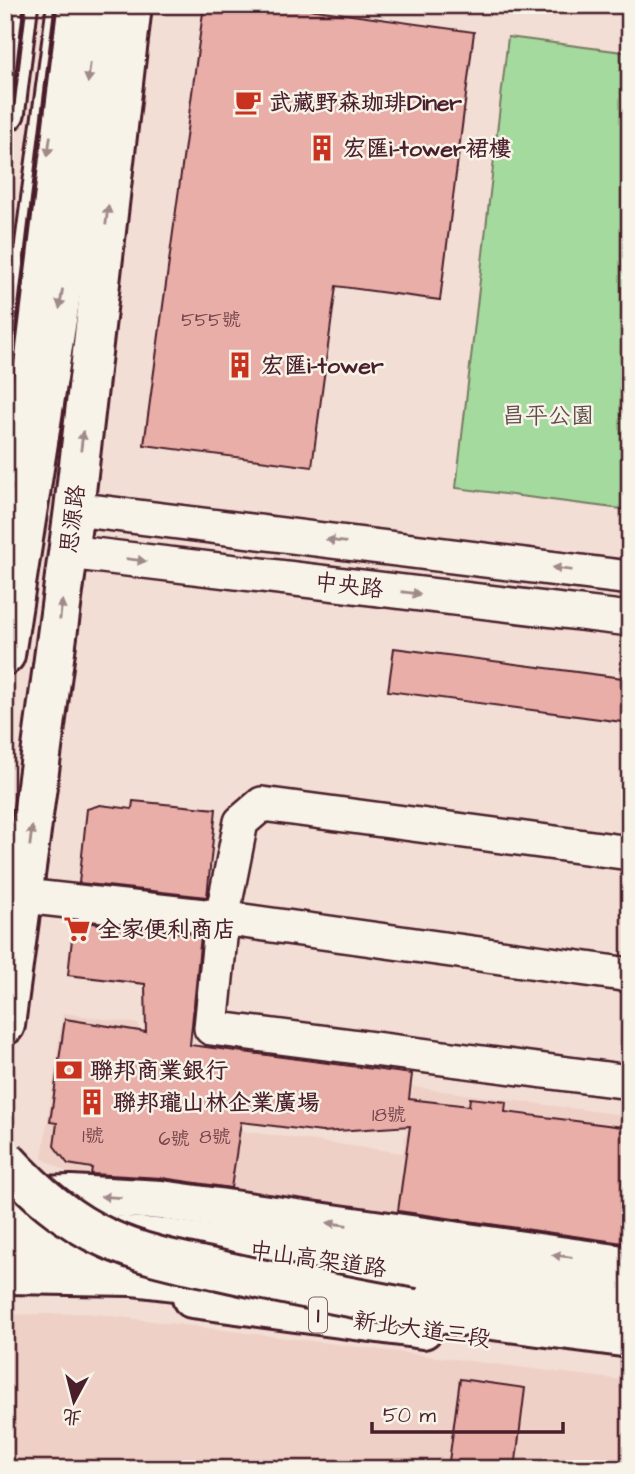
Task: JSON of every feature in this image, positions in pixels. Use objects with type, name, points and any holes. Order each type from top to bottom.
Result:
[{"type":"main road","points":[[5,112],[18,5]]},
{"type":"main road","points":[[5,468],[67,5]]},
{"type":"main road","points":[[5,655],[67,255],[123,7]]},
{"type":"main road","name":"思源路","points":[[5,1024],[74,509],[123,7]]},
{"type":"main road","points":[[5,1159],[48,1202],[75,1220],[106,1238],[149,1254],[288,1286],[414,1310]]},
{"type":"main road","points":[[5,1197],[71,1195],[161,1200],[630,1266]]},
{"type":"main road","name":"中山高架道路","points":[[5,1231],[69,1232],[168,1239],[630,1300]]},
{"type":"main road","name":"新北大道三段","points":[[5,1253],[132,1256],[630,1318]]},
{"type":"main road","name":"中山高架道路","points":[[5,1274],[132,1276],[630,1338]]},
{"type":"main road","name":"新北大道三段","points":[[5,1280],[79,1283],[630,1357]]},
{"type":"street","name":"中央路","points":[[74,509],[630,578]]},
{"type":"street","name":"中央路","points":[[68,552],[630,619]]},
{"type":"street","points":[[630,853],[262,804],[241,822],[222,918],[211,1028],[630,1082]]},
{"type":"street","points":[[24,896],[222,918],[630,975]]},
{"type":"shaded area","points":[[63,1013],[139,1024],[139,1117],[403,1153],[413,1087],[630,1116],[630,1251],[70,1174],[42,1158]]},
{"type":"shaded area","points":[[88,1313],[630,1381],[630,1469],[5,1469],[5,1315]]},
{"type":"green space","name":"昌平公園","points":[[508,37],[630,53],[630,510],[456,488]]},
{"type":"building","name":"宏匯i-tower裙樓","points":[[204,5],[280,5],[474,32],[440,300],[336,286],[312,467],[144,445]]},
{"type":"building","points":[[394,648],[630,679],[630,723],[388,691]]},
{"type":"building","points":[[133,801],[216,809],[207,897],[79,883],[87,809],[100,805],[132,809]]},
{"type":"building","points":[[74,921],[201,935],[190,1045],[412,1074],[409,1099],[469,1106],[470,1098],[506,1102],[505,1112],[630,1128],[630,1244],[398,1211],[410,1126],[322,1132],[241,1122],[231,1188],[162,1178],[91,1174],[92,1168],[68,1164],[54,1146],[57,1123],[50,1122],[65,1019],[146,1032],[145,984],[68,975]]},
{"type":"building","points":[[460,1379],[525,1388],[515,1469],[448,1469]]},
{"type":"railway","points":[[5,172],[25,5]]},
{"type":"railway","points":[[5,426],[56,5]]},
{"type":"place","name":"武藏野森珈琲Diner","points":[[248,102]]},
{"type":"place","name":"宏匯i-tower裙樓","points":[[322,148]]},
{"type":"place","name":"宏匯i-tower","points":[[240,365]]},
{"type":"place","name":"全家便利商店","points":[[77,929]]},
{"type":"place","name":"聯邦商業銀行","points":[[69,1070]]},
{"type":"place","name":"聯邦瓏山林企業廣場","points":[[92,1102]]}]
